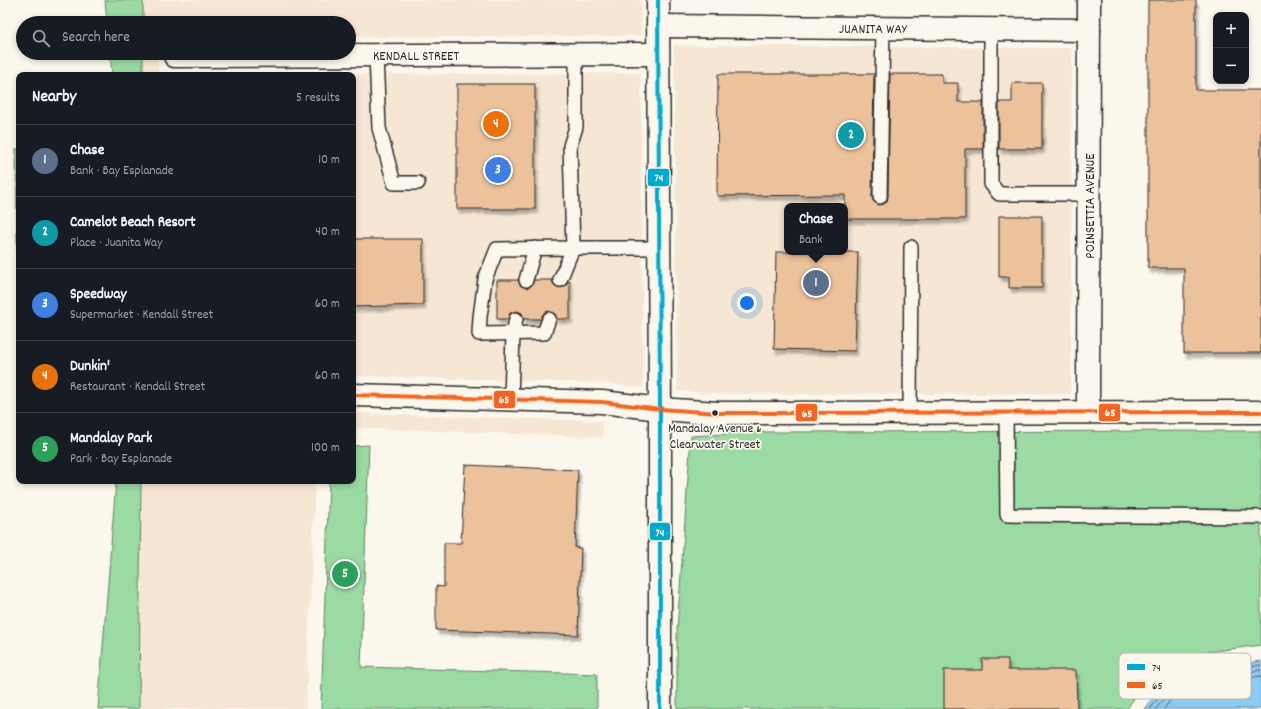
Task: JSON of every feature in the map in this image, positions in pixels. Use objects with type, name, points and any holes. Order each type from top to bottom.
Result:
[{"type":"street","points":[[658,0],[660,709]]},
{"type":"street","name":"POINSETTIA AVENUE","points":[[1088,412],[1089,0]]},
{"type":"street","name":"JUANITA WAY","points":[[658,26],[1089,30]]},
{"type":"street","name":"KENDALL STREET","points":[[356,56],[657,54]]},
{"type":"street","points":[[356,395],[602,402],[660,409],[718,413],[1261,412]]},
{"type":"lane","points":[[880,197],[883,28]]},
{"type":"lane","points":[[991,29],[991,184],[999,194],[1089,194]]},
{"type":"lane","points":[[560,280],[573,248],[570,146],[576,127],[576,55]]},
{"type":"lane","points":[[376,56],[379,128],[394,183],[418,183]]},
{"type":"lane","points":[[910,412],[911,247]]},
{"type":"lane","points":[[526,280],[535,248]]},
{"type":"lane","points":[[548,319],[544,333],[479,334],[485,279],[497,249],[659,248]]},
{"type":"lane","points":[[511,400],[513,334],[516,319]]},
{"type":"lane","points":[[1006,412],[1007,515],[1261,517]]},
{"type":"shaded area","points":[[143,0],[641,0],[641,36],[356,37],[356,16],[143,16]]},
{"type":"shaded area","points":[[674,45],[1072,48],[1071,394],[719,394],[677,391]]},
{"type":"shaded area","points":[[143,60],[158,60],[158,72],[143,72]]},
{"type":"shaded area","points":[[641,73],[643,388],[602,383],[356,376],[356,74]]},
{"type":"shaded area","points":[[356,413],[602,421],[603,437],[356,428]]},
{"type":"shaded area","points":[[141,484],[315,484],[306,709],[139,709]]},
{"type":"green space","points":[[105,0],[143,0],[143,16],[106,16]]},
{"type":"green space","points":[[111,60],[143,60],[143,72],[112,72]]},
{"type":"green space","points":[[1261,431],[1261,645],[1200,653],[1119,653],[1119,699],[1134,699],[1127,709],[677,709],[677,630],[691,436],[761,432]]},
{"type":"green space","points":[[369,445],[361,667],[597,674],[597,709],[321,709],[329,484],[356,484],[356,446]]},
{"type":"green space","points":[[116,484],[141,484],[139,709],[98,709]]},
{"type":"water","points":[[1261,661],[1261,709],[1145,709],[1152,699],[1251,699],[1251,662]]},
{"type":"building","points":[[1148,0],[1196,0],[1196,90],[1261,90],[1261,353],[1184,353],[1184,268],[1148,268]]},
{"type":"building","points":[[718,74],[874,74],[872,197],[873,201],[879,205],[884,204],[888,197],[890,74],[942,74],[942,83],[958,83],[958,102],[983,102],[983,149],[965,149],[965,219],[848,219],[848,203],[845,203],[845,195],[717,196]]},
{"type":"building","points":[[1012,83],[1042,83],[1042,149],[999,149],[999,102],[1012,102]]},
{"type":"building","points":[[457,84],[535,84],[535,209],[457,209]]},
{"type":"building","points":[[999,216],[1042,216],[1042,288],[1009,288],[1009,277],[999,277]]},
{"type":"building","points":[[356,239],[423,239],[423,305],[356,307]]},
{"type":"building","points":[[776,252],[784,252],[784,255],[848,255],[848,252],[858,252],[855,351],[774,349]]},
{"type":"building","points":[[497,280],[518,280],[521,286],[528,288],[532,285],[534,280],[552,280],[554,285],[561,288],[570,280],[570,319],[557,319],[555,314],[548,311],[544,313],[541,319],[524,319],[522,313],[517,311],[510,313],[508,319],[497,319]]},
{"type":"building","points":[[465,465],[578,470],[575,548],[581,548],[578,635],[436,630],[436,586],[444,587],[444,543],[461,543]]},
{"type":"building","points":[[982,659],[1008,659],[1008,670],[1076,670],[1077,709],[944,709],[944,670],[982,670]]},
{"type":"transit line","name":"74","points":[[658,0],[660,709]]},
{"type":"transit line","name":"65","points":[[356,395],[602,402],[660,409],[718,413],[1261,412]]},
{"type":"place","name":"Dunkin'","points":[[496,124]]},
{"type":"place","name":"Camelot Beach Resort","points":[[851,135]]},
{"type":"place","name":"Speedway","points":[[498,170]]},
{"type":"place","name":"Chase","points":[[816,283]]},
{"type":"place","name":"Mandalay Avenue & Clearwater Street","points":[[715,413]]},
{"type":"place","name":"Mandalay Park","points":[[345,574]]}]
